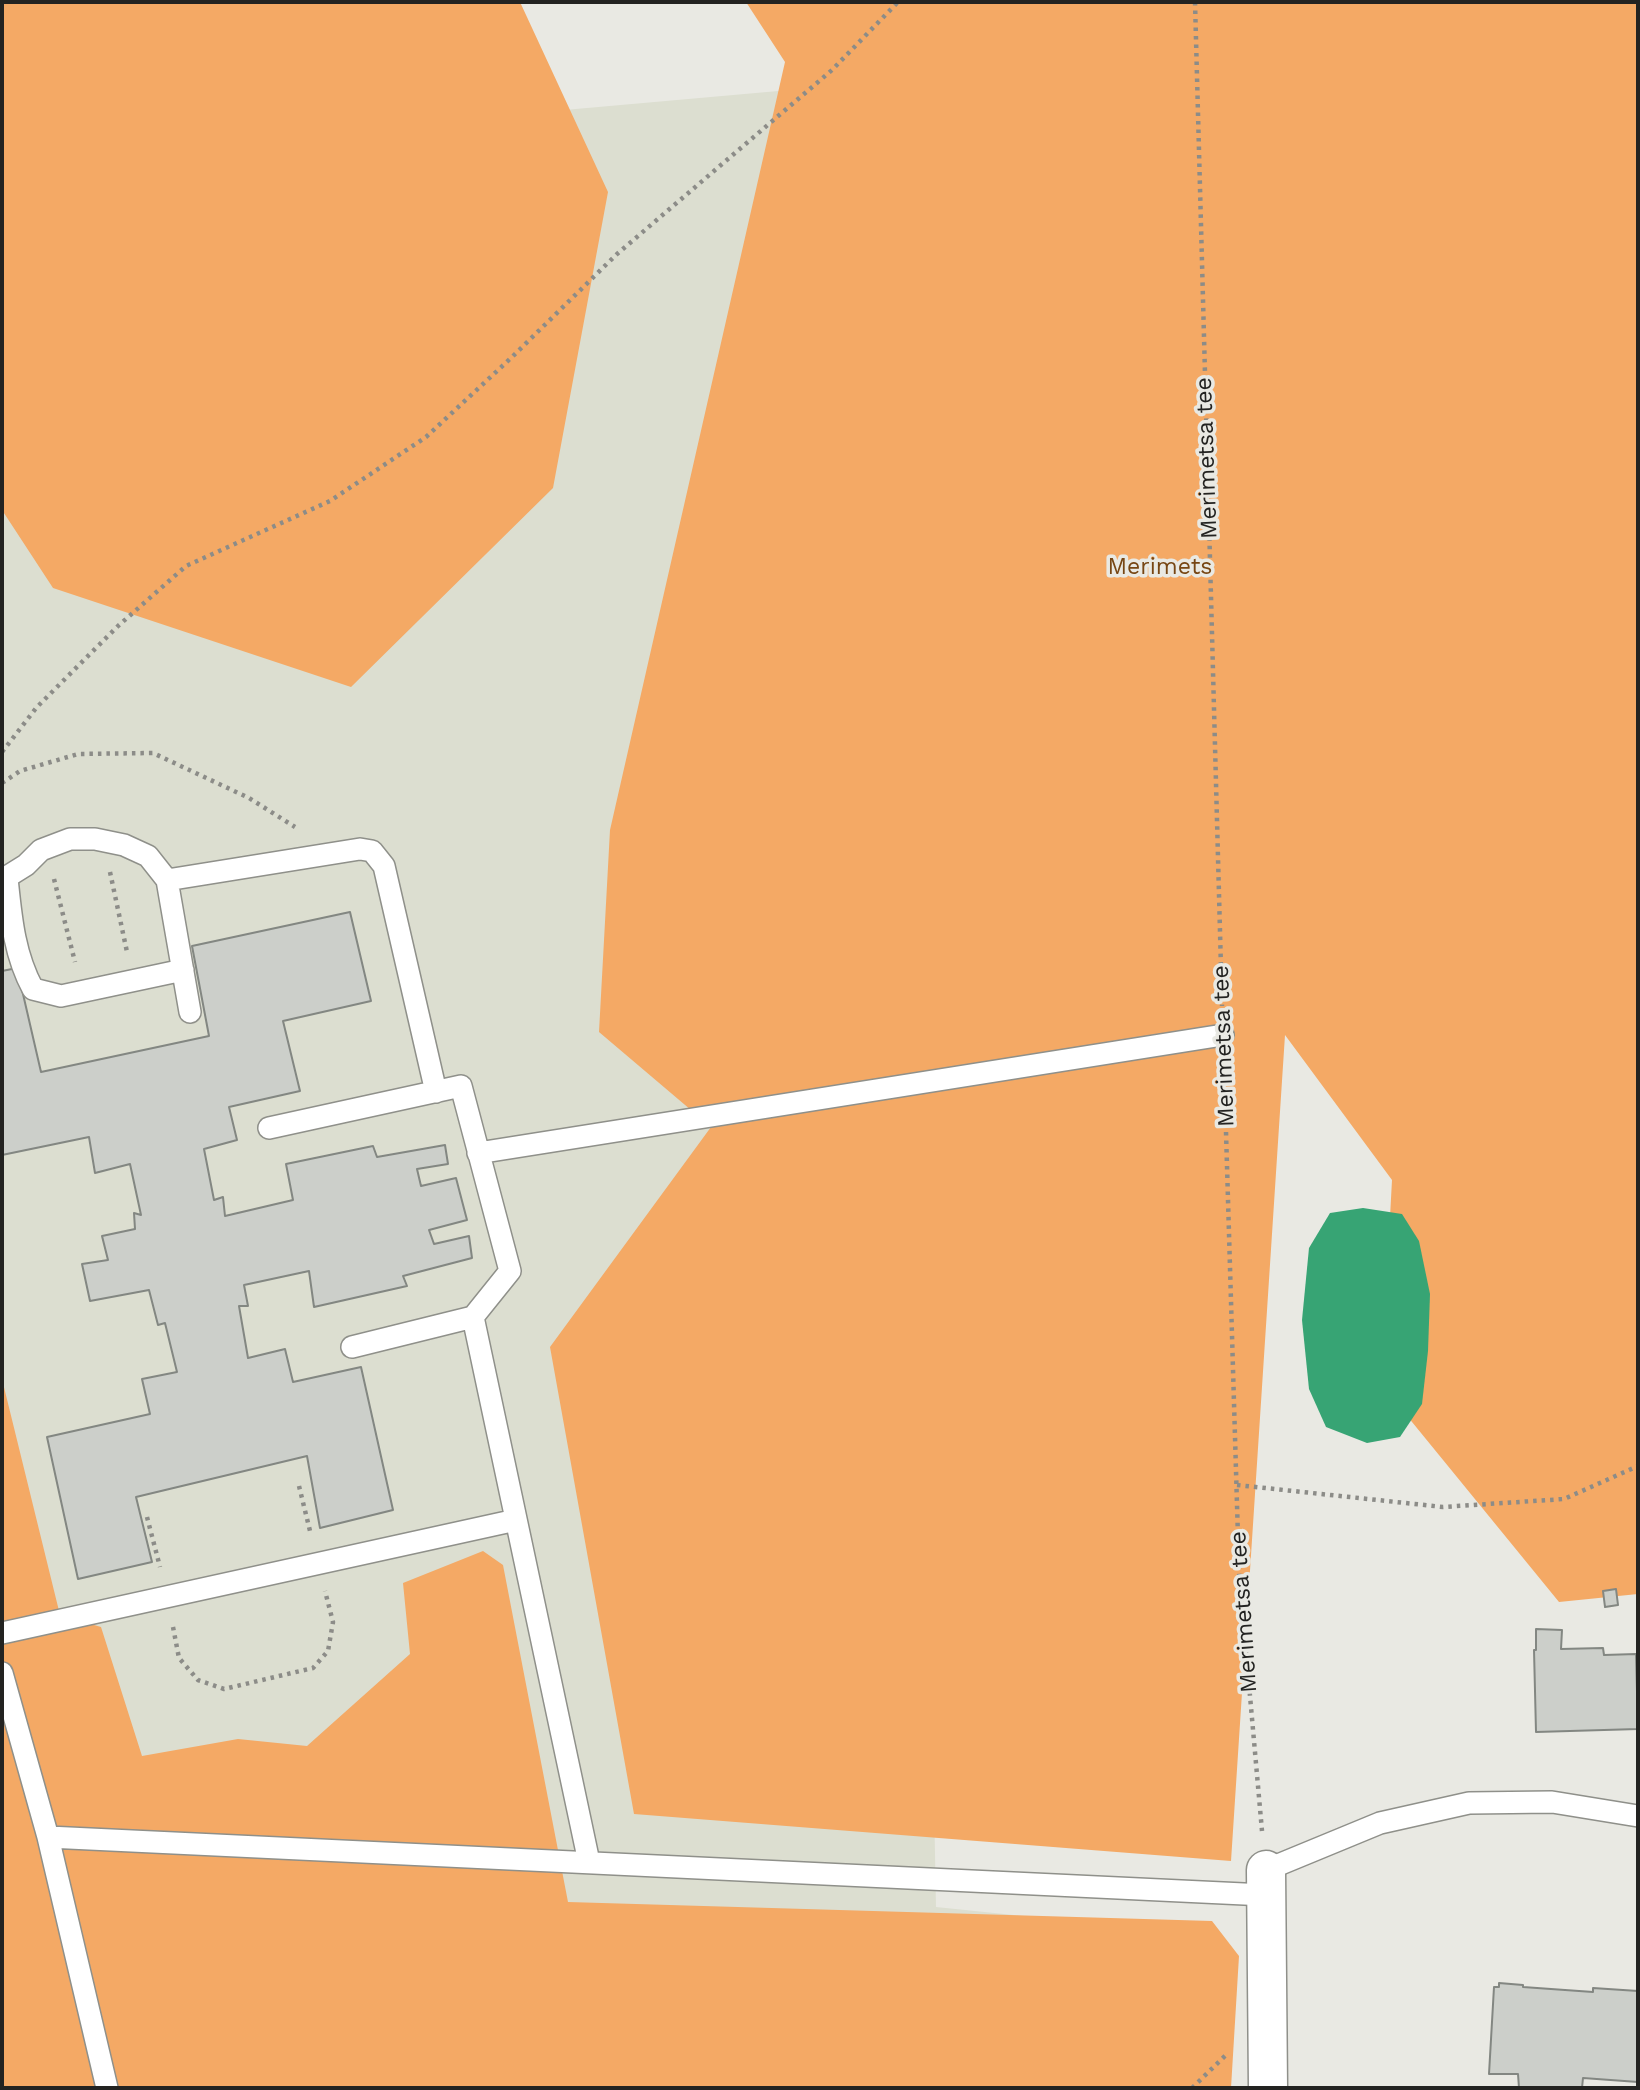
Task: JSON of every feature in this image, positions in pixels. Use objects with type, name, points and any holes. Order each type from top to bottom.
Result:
[{"type":"street","points":[[1265,1883],[1268,2088]]},
{"type":"lane","points":[[183,970],[61,996],[33,989],[26,977],[13,936],[4,879],[46,848],[70,839],[124,845],[148,856],[167,880],[183,970],[190,1012]]},
{"type":"lane","points":[[167,880],[360,849],[372,851],[384,866],[436,1092]]},
{"type":"lane","points":[[478,1153],[1223,1035]]},
{"type":"lane","points":[[269,1128],[461,1086],[510,1271],[473,1317],[352,1347]]},
{"type":"lane","points":[[473,1317],[589,1862]]},
{"type":"lane","points":[[2,1633],[516,1520]]},
{"type":"lane","points":[[2,1673],[48,1837],[107,2088]]},
{"type":"lane","points":[[48,1837],[589,1862],[1265,1883],[1381,1823],[1469,1803],[1552,1802],[1638,1816]]},
{"type":"path","points":[[2,752],[46,698],[118,626],[186,566],[330,501],[426,437],[617,254],[832,70],[898,2]]},
{"type":"path","name":"Merimetsa tee","points":[[1195,2],[1239,1572],[1265,1883]]},
{"type":"path","points":[[2,783],[20,771],[78,754],[153,753],[249,798],[336,853]]},
{"type":"path","points":[[103,841],[133,980]]},
{"type":"path","points":[[46,848],[82,992]]},
{"type":"path","points":[[1237,1485],[1443,1507],[1564,1499],[1638,1466]]},
{"type":"shaded area","points":[[902,80],[936,1907],[1179,1932],[2,2088],[2,160]]},
{"type":"shaded area","points":[[1363,1208],[1402,1214],[1419,1241],[1430,1294],[1428,1351],[1422,1404],[1400,1437],[1367,1443],[1326,1427],[1309,1389],[1302,1320],[1309,1248],[1330,1213]]},
{"type":"green space","points":[[2,2],[520,2],[608,192],[553,488],[351,687],[53,588],[2,510]]},
{"type":"green space","name":"Merimets","points":[[746,2],[1638,2],[1638,1594],[1559,1602],[1381,1384],[1392,1180],[1285,1035],[1231,1861],[634,1814],[550,1347],[711,1127],[599,1032],[610,830],[785,62]]},
{"type":"green space","points":[[2,1379],[60,1615],[101,1627],[142,1756],[238,1739],[307,1746],[410,1654],[403,1583],[483,1551],[503,1565],[568,1902],[1212,1921],[1239,1956],[1231,2088],[2,2088]]},
{"type":"building","points":[[350,912],[371,1001],[283,1021],[300,1091],[229,1107],[237,1140],[204,1149],[214,1200],[223,1197],[225,1216],[293,1200],[286,1164],[373,1146],[377,1157],[445,1145],[448,1164],[417,1169],[421,1186],[456,1178],[467,1220],[429,1230],[434,1244],[469,1236],[472,1258],[403,1276],[407,1286],[314,1307],[309,1271],[244,1285],[248,1306],[239,1306],[248,1358],[285,1349],[293,1382],[361,1367],[393,1510],[320,1528],[307,1456],[136,1497],[152,1562],[78,1579],[47,1437],[150,1414],[142,1379],[177,1372],[165,1323],[158,1325],[149,1290],[90,1301],[82,1264],[108,1260],[102,1236],[135,1229],[134,1213],[141,1215],[130,1164],[95,1173],[89,1137],[2,1155],[2,971],[17,968],[41,1072],[209,1036],[192,946]]},
{"type":"building","points":[[1616,1589],[1618,1605],[1605,1607],[1603,1591]]},
{"type":"building","points":[[1536,1629],[1562,1630],[1561,1649],[1603,1648],[1604,1655],[1636,1654],[1638,1729],[1536,1732]]},
{"type":"building","points":[[1499,1983],[1593,1992],[1593,1988],[1638,1991],[1638,2082],[1583,2078],[1582,2088],[1519,2088],[1518,2074],[1489,2074],[1494,1987],[1499,1987]]}]
